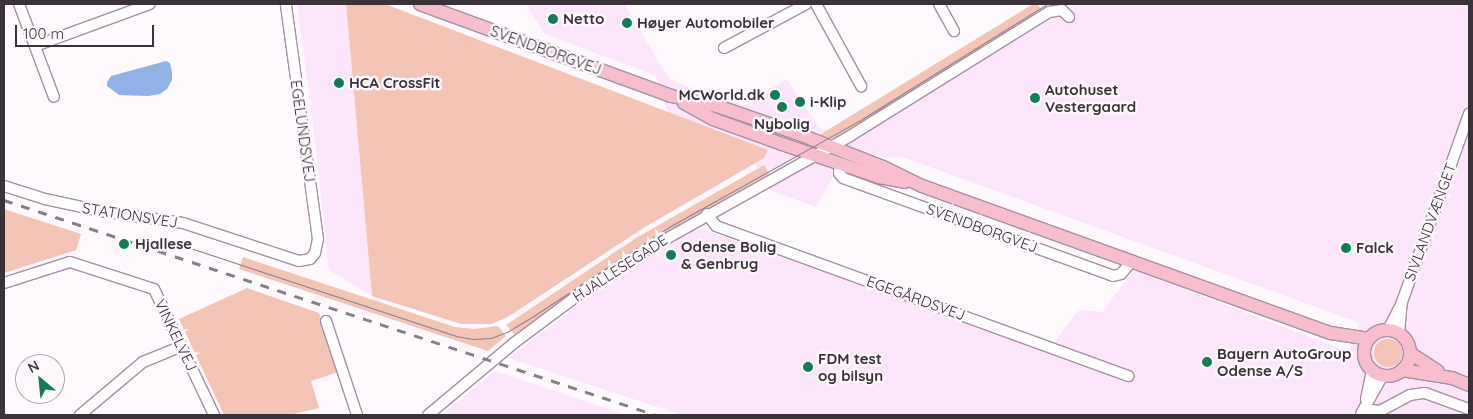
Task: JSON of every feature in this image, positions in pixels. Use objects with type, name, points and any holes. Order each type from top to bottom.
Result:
[{"type":"main road","name":"SVENDBORGVEJ","points":[[420,4],[671,96],[717,106],[830,147],[883,167],[922,186],[1331,333],[1364,352]]},
{"type":"main road","name":"SVENDBORGVEJ","points":[[671,96],[713,119],[879,177],[922,186]]},
{"type":"main road","points":[[1379,332],[1393,332],[1405,339],[1410,353],[1407,362],[1402,370],[1392,375],[1378,373],[1367,365],[1364,346],[1379,332]]},
{"type":"main road","name":"SVENDBORGVEJ","points":[[1331,333],[1370,339]]},
{"type":"main road","points":[[1410,353],[1452,378],[1469,385]]},
{"type":"main road","points":[[1402,370],[1452,378]]},
{"type":"street","points":[[19,4],[54,97]]},
{"type":"street","points":[[35,46],[150,4]]},
{"type":"street","name":"EGELUNDSVEJ","points":[[286,4],[318,239],[313,257]]},
{"type":"street","points":[[724,48],[806,4]]},
{"type":"street","points":[[816,4],[860,86]]},
{"type":"street","points":[[939,4],[954,31]]},
{"type":"street","points":[[830,147],[1049,12],[1062,10],[1070,17]]},
{"type":"street","name":"SIVLANDVÆNGET","points":[[1393,332],[1469,114]]},
{"type":"street","name":"HJALLESEGADE","points":[[428,415],[514,343],[584,290],[641,252],[830,147]]},
{"type":"street","name":"SVENDBORGVEJ","points":[[840,164],[839,173],[843,178],[1113,276],[1121,274],[1130,262]]},
{"type":"street","name":"STATIONSVEJ","points":[[4,186],[45,199],[100,211],[183,223],[299,261],[306,261],[313,257]]},
{"type":"street","name":"EGEGÅRDSVEJ","points":[[707,214],[720,227],[1129,376]]},
{"type":"street","name":"VINKELVEJ","points":[[4,283],[70,262],[154,289],[214,415]]},
{"type":"street","points":[[326,321],[357,415]]},
{"type":"street","points":[[80,415],[143,362],[182,346]]},
{"type":"street","points":[[1378,373],[1362,412],[1380,411],[1410,395],[1424,393],[1469,409]]},
{"type":"shaded area","points":[[297,4],[346,4],[372,296],[329,270],[313,123]]},
{"type":"shaded area","points":[[346,4],[385,4],[768,150],[764,158],[645,227],[506,318],[491,324],[461,324],[372,296]]},
{"type":"shaded area","points":[[526,4],[624,4],[670,80],[745,106],[786,79],[820,128],[863,137],[881,122],[1076,4],[1469,4],[1469,415],[682,415],[508,358],[605,285],[686,232],[701,229],[1049,349],[1079,310],[1102,312],[1134,270],[1349,352],[1360,323],[905,158],[882,157],[869,153],[836,171],[816,207],[769,190],[755,163],[696,198],[656,76],[545,34]]},
{"type":"shaded area","points":[[1033,4],[1037,4],[1042,10],[845,134],[835,138],[818,136]]},
{"type":"shaded area","points":[[764,165],[769,174],[644,246],[517,333],[514,334],[506,325],[636,238]]},
{"type":"shaded area","points":[[4,209],[81,234],[76,250],[4,273]]},
{"type":"shaded area","points":[[243,257],[455,327],[474,329],[498,326],[506,336],[488,351],[239,269]]},
{"type":"shaded area","points":[[247,288],[319,313],[338,372],[311,381],[319,408],[289,415],[224,415],[179,319]]},
{"type":"shaded area","points":[[1388,339],[1398,343],[1402,353],[1398,363],[1388,367],[1378,363],[1374,353],[1378,343]]},
{"type":"shaded area","points":[[495,371],[626,415],[441,415]]},
{"type":"water","points":[[166,61],[170,63],[172,80],[167,89],[160,94],[148,96],[119,95],[107,86],[111,76]]},
{"type":"tram line","points":[[160,238],[456,336],[473,339],[491,338],[507,332],[535,315],[669,227],[862,119],[1047,4]]},
{"type":"railway","points":[[4,200],[656,415]]},
{"type":"place","name":"Netto","points":[[553,19]]},
{"type":"place","name":"Høyer Automobiler","points":[[627,23]]},
{"type":"place","name":"HCA CrossFit","points":[[339,83]]},
{"type":"place","name":"MCWorld.dk","points":[[775,95]]},
{"type":"place","name":"Autohuset Vestergaard","points":[[1035,98]]},
{"type":"place","name":"i-Klip","points":[[800,102]]},
{"type":"place","name":"Nybolig","points":[[782,107]]},
{"type":"place","name":"Hjallese","points":[[124,244]]},
{"type":"place","name":"Falck","points":[[1346,248]]},
{"type":"place","name":"Odense Bolig & Genbrug","points":[[671,255]]},
{"type":"place","name":"Bayern AutoGroup Odense A/S","points":[[1207,362]]},
{"type":"place","name":"FDM test og bilsyn","points":[[808,367]]}]
